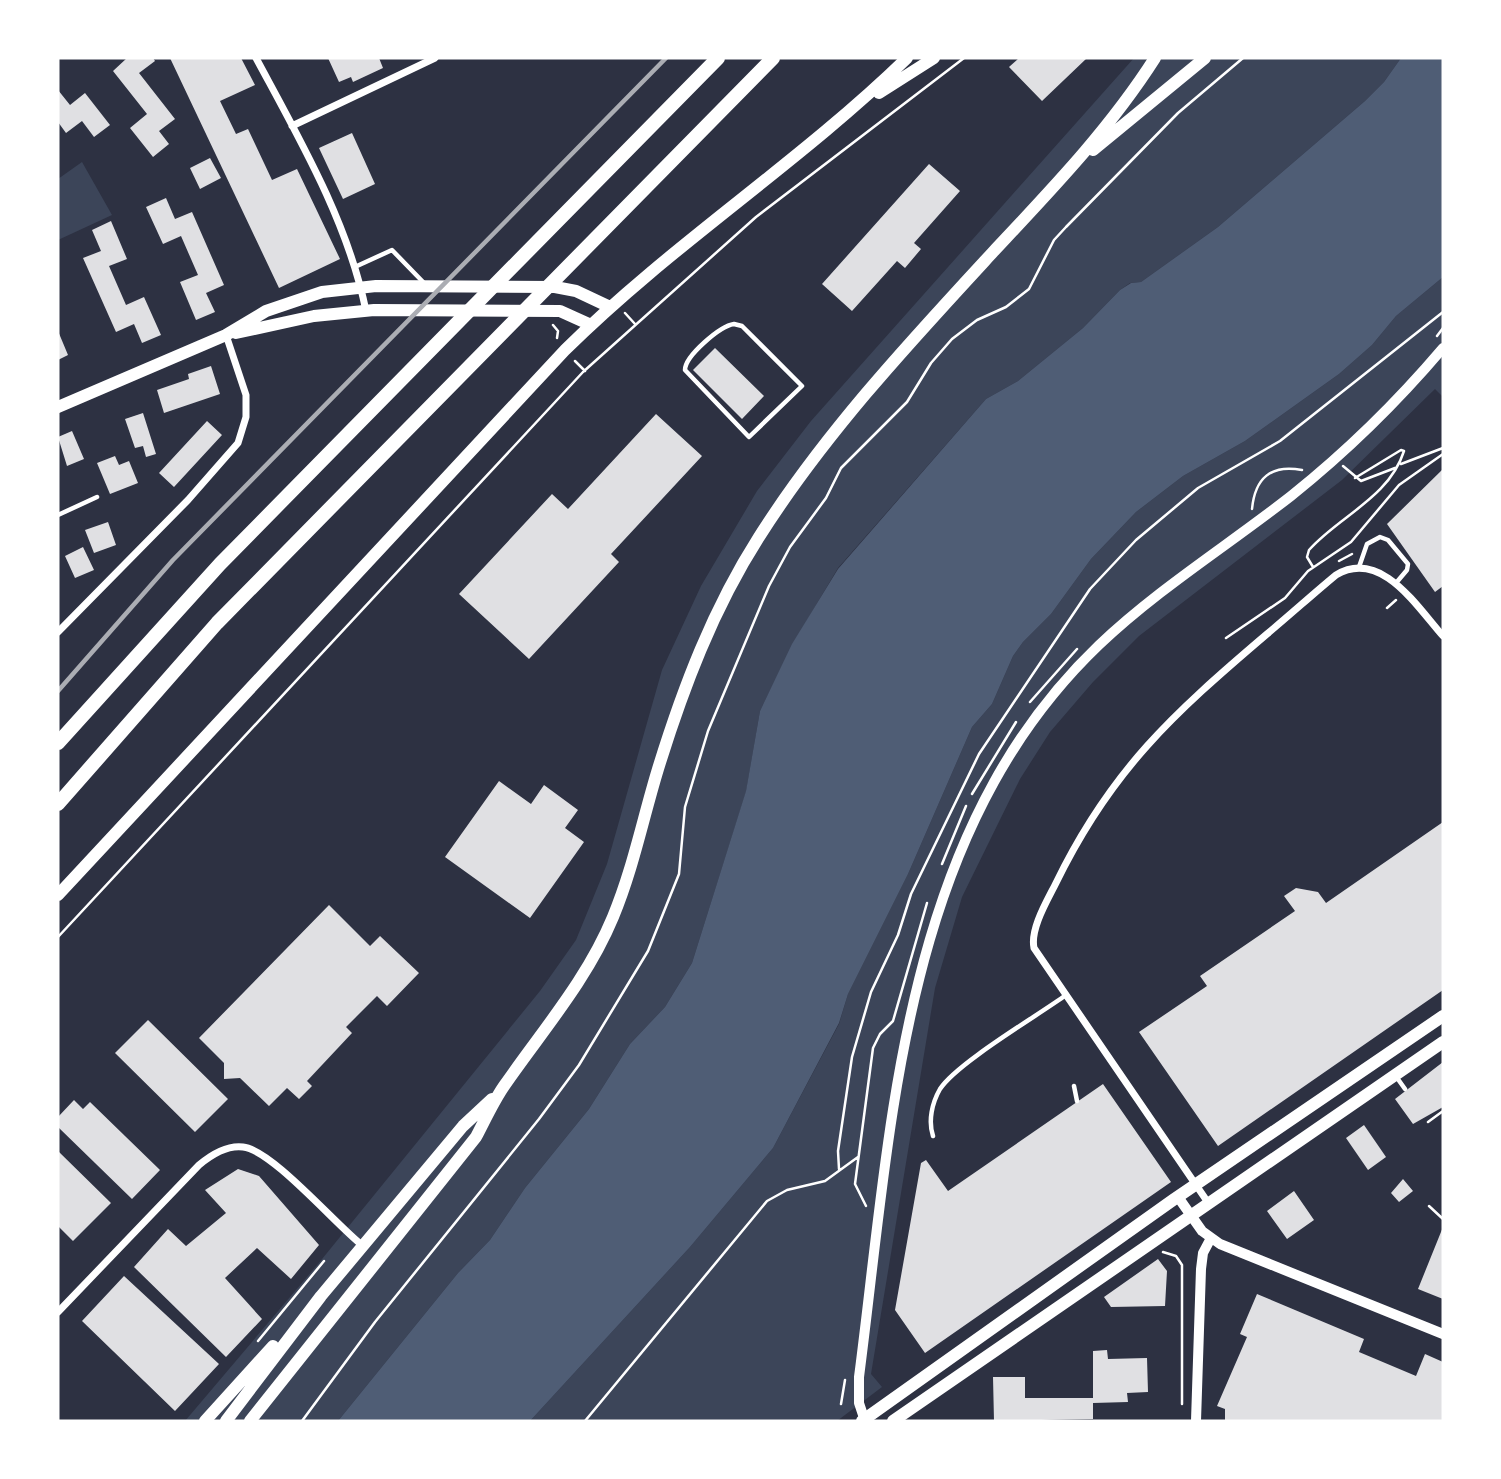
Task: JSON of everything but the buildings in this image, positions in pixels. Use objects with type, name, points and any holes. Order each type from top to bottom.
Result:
[{"type":"highway","points":[[58,743],[182,603],[718,58]]},
{"type":"highway","points":[[58,804],[208,633],[773,58]]},
{"type":"main road","points":[[58,895],[443,478],[591,325],[616,309],[858,106],[907,58]]},
{"type":"main road","points":[[858,106],[934,58]]},
{"type":"main road","points":[[250,1421],[476,1137],[502,1088],[566,1000],[611,922],[628,878],[660,762],[693,666],[727,593],[759,538],[800,477],[850,413],[1079,161],[1155,58]]},
{"type":"main road","points":[[1079,161],[1205,58]]},
{"type":"main road","points":[[58,407],[226,335],[266,311],[323,292],[362,287],[559,288],[576,291],[616,309]]},
{"type":"main road","points":[[226,335],[314,316],[366,311],[560,311],[591,325]]},
{"type":"main road","points":[[864,1421],[1196,1184],[1443,1016]]},
{"type":"main road","points":[[893,1421],[1443,1042]]},
{"type":"main road","points":[[226,1421],[304,1317],[463,1126],[502,1088]]},
{"type":"main road","points":[[205,1421],[247,1372],[304,1317]]},
{"type":"main road","points":[[258,1421],[285,1374]]},
{"type":"street","points":[[256,58],[292,126],[357,266],[366,311]]},
{"type":"street","points":[[292,126],[435,58]]},
{"type":"street","points":[[58,632],[188,500],[238,443],[246,417],[246,395],[226,335]]},
{"type":"street","points":[[864,1421],[859,1403],[859,1377],[905,1033],[947,888],[989,789],[1048,700],[1100,645],[1155,597],[1319,473],[1400,396],[1443,348]]},
{"type":"street","points":[[1209,1203],[1034,948],[1033,941],[1062,871],[1101,802],[1147,743],[1189,700],[1330,580],[1348,569],[1359,567],[1375,570],[1396,584],[1443,636]]},
{"type":"street","points":[[58,1312],[199,1165],[212,1155],[236,1147],[253,1149],[267,1157],[363,1246]]},
{"type":"street","points":[[1178,1197],[1210,1238],[1443,1334]]},
{"type":"street","points":[[1196,1421],[1201,1269],[1203,1253],[1210,1238]]},
{"type":"lane","points":[[357,266],[392,250],[427,287]]},
{"type":"lane","points":[[742,326],[802,386],[749,437],[685,370],[687,361],[722,327],[742,326]]},
{"type":"lane","points":[[58,515],[97,498]]},
{"type":"lane","points":[[1359,567],[1367,544],[1380,537],[1388,540],[1408,564],[1407,570],[1396,584]]},
{"type":"lane","points":[[933,1136],[930,1126],[933,1106],[948,1080],[1067,995]]},
{"type":"lane","points":[[1395,1075],[1405,1089]]},
{"type":"lane","points":[[1074,1086],[1077,1101]]},
{"type":"path","points":[[58,937],[585,371],[771,205],[936,83],[964,58]]},
{"type":"path","points":[[302,1421],[375,1322],[539,1119],[579,1065],[648,951],[679,874],[682,823],[704,741],[774,575],[826,498],[841,468],[907,402],[932,363],[953,339],[977,320],[1006,307],[1029,289],[1037,278],[1054,240],[1066,227],[1178,113],[1243,58]]},
{"type":"path","points":[[616,309],[635,324]]},
{"type":"path","points":[[548,323],[557,329],[556,340]]},
{"type":"path","points":[[1431,343],[1443,328]]},
{"type":"path","points":[[572,357],[585,371]]},
{"type":"path","points":[[1339,469],[1342,465],[1355,478],[1369,480],[1443,449]]},
{"type":"path","points":[[1313,568],[1307,557],[1309,550],[1374,495],[1397,466],[1404,452],[1401,450],[1355,478]]},
{"type":"path","points":[[1226,638],[1285,598],[1313,568],[1351,542],[1399,485],[1443,454]]},
{"type":"path","points":[[1293,477],[1309,464]]},
{"type":"path","points":[[1258,504],[1252,509],[1255,489],[1267,473],[1277,469],[1302,470]]},
{"type":"path","points":[[1387,608],[1395,600]]},
{"type":"path","points":[[1029,704],[1078,648]]},
{"type":"path","points":[[972,795],[1017,720]]},
{"type":"path","points":[[941,866],[967,806]]},
{"type":"path","points":[[867,1212],[855,1184],[873,1048],[880,1034],[894,1021],[930,894]]},
{"type":"path","points":[[1427,1122],[1443,1111]]},
{"type":"path","points":[[584,1421],[639,1359],[758,1210],[776,1195],[825,1181],[859,1157]]},
{"type":"path","points":[[1429,1206],[1443,1219]]},
{"type":"path","points":[[1163,1253],[1177,1256],[1182,1267],[1182,1408]]},
{"type":"path","points":[[841,1404],[847,1369]]},
{"type":"shaded area","points":[[1134,58],[1401,58],[1384,82],[1365,101],[1218,227],[1141,282],[1130,283],[1120,290],[1083,328],[1018,381],[986,399],[838,568],[793,644],[760,711],[746,792],[692,963],[665,1007],[630,1044],[589,1109],[525,1188],[490,1240],[458,1273],[338,1421],[185,1421],[318,1264],[540,991],[576,940],[607,864],[662,670],[701,586],[757,491],[811,421]]},
{"type":"shaded area","points":[[1401,58],[1443,58],[1443,277],[1396,316],[1372,345],[1339,374],[1245,441],[1183,476],[1136,512],[1091,559],[1051,614],[1023,642],[1013,656],[992,704],[972,727],[908,874],[848,994],[839,1023],[773,1148],[690,1247],[530,1421],[338,1421],[458,1273],[490,1240],[525,1188],[589,1109],[630,1044],[665,1007],[692,963],[746,791],[760,711],[792,644],[838,569],[986,399],[1018,381],[1083,328],[1120,290],[1131,283],[1141,282],[1218,227],[1365,101],[1384,82]]},
{"type":"shaded area","points":[[82,162],[112,215],[58,240],[58,179]]},
{"type":"shaded area","points":[[1443,277],[1443,397],[1435,389],[1342,480],[1139,636],[1093,682],[1050,732],[1020,779],[962,897],[935,988],[871,1374],[882,1387],[837,1421],[530,1421],[690,1247],[773,1148],[839,1024],[848,994],[908,874],[972,727],[992,704],[1013,656],[1023,642],[1051,614],[1091,559],[1136,512],[1183,476],[1245,441],[1339,374],[1372,345],[1396,316]]},
{"type":"railway","points":[[58,691],[173,560],[666,58]]}]
